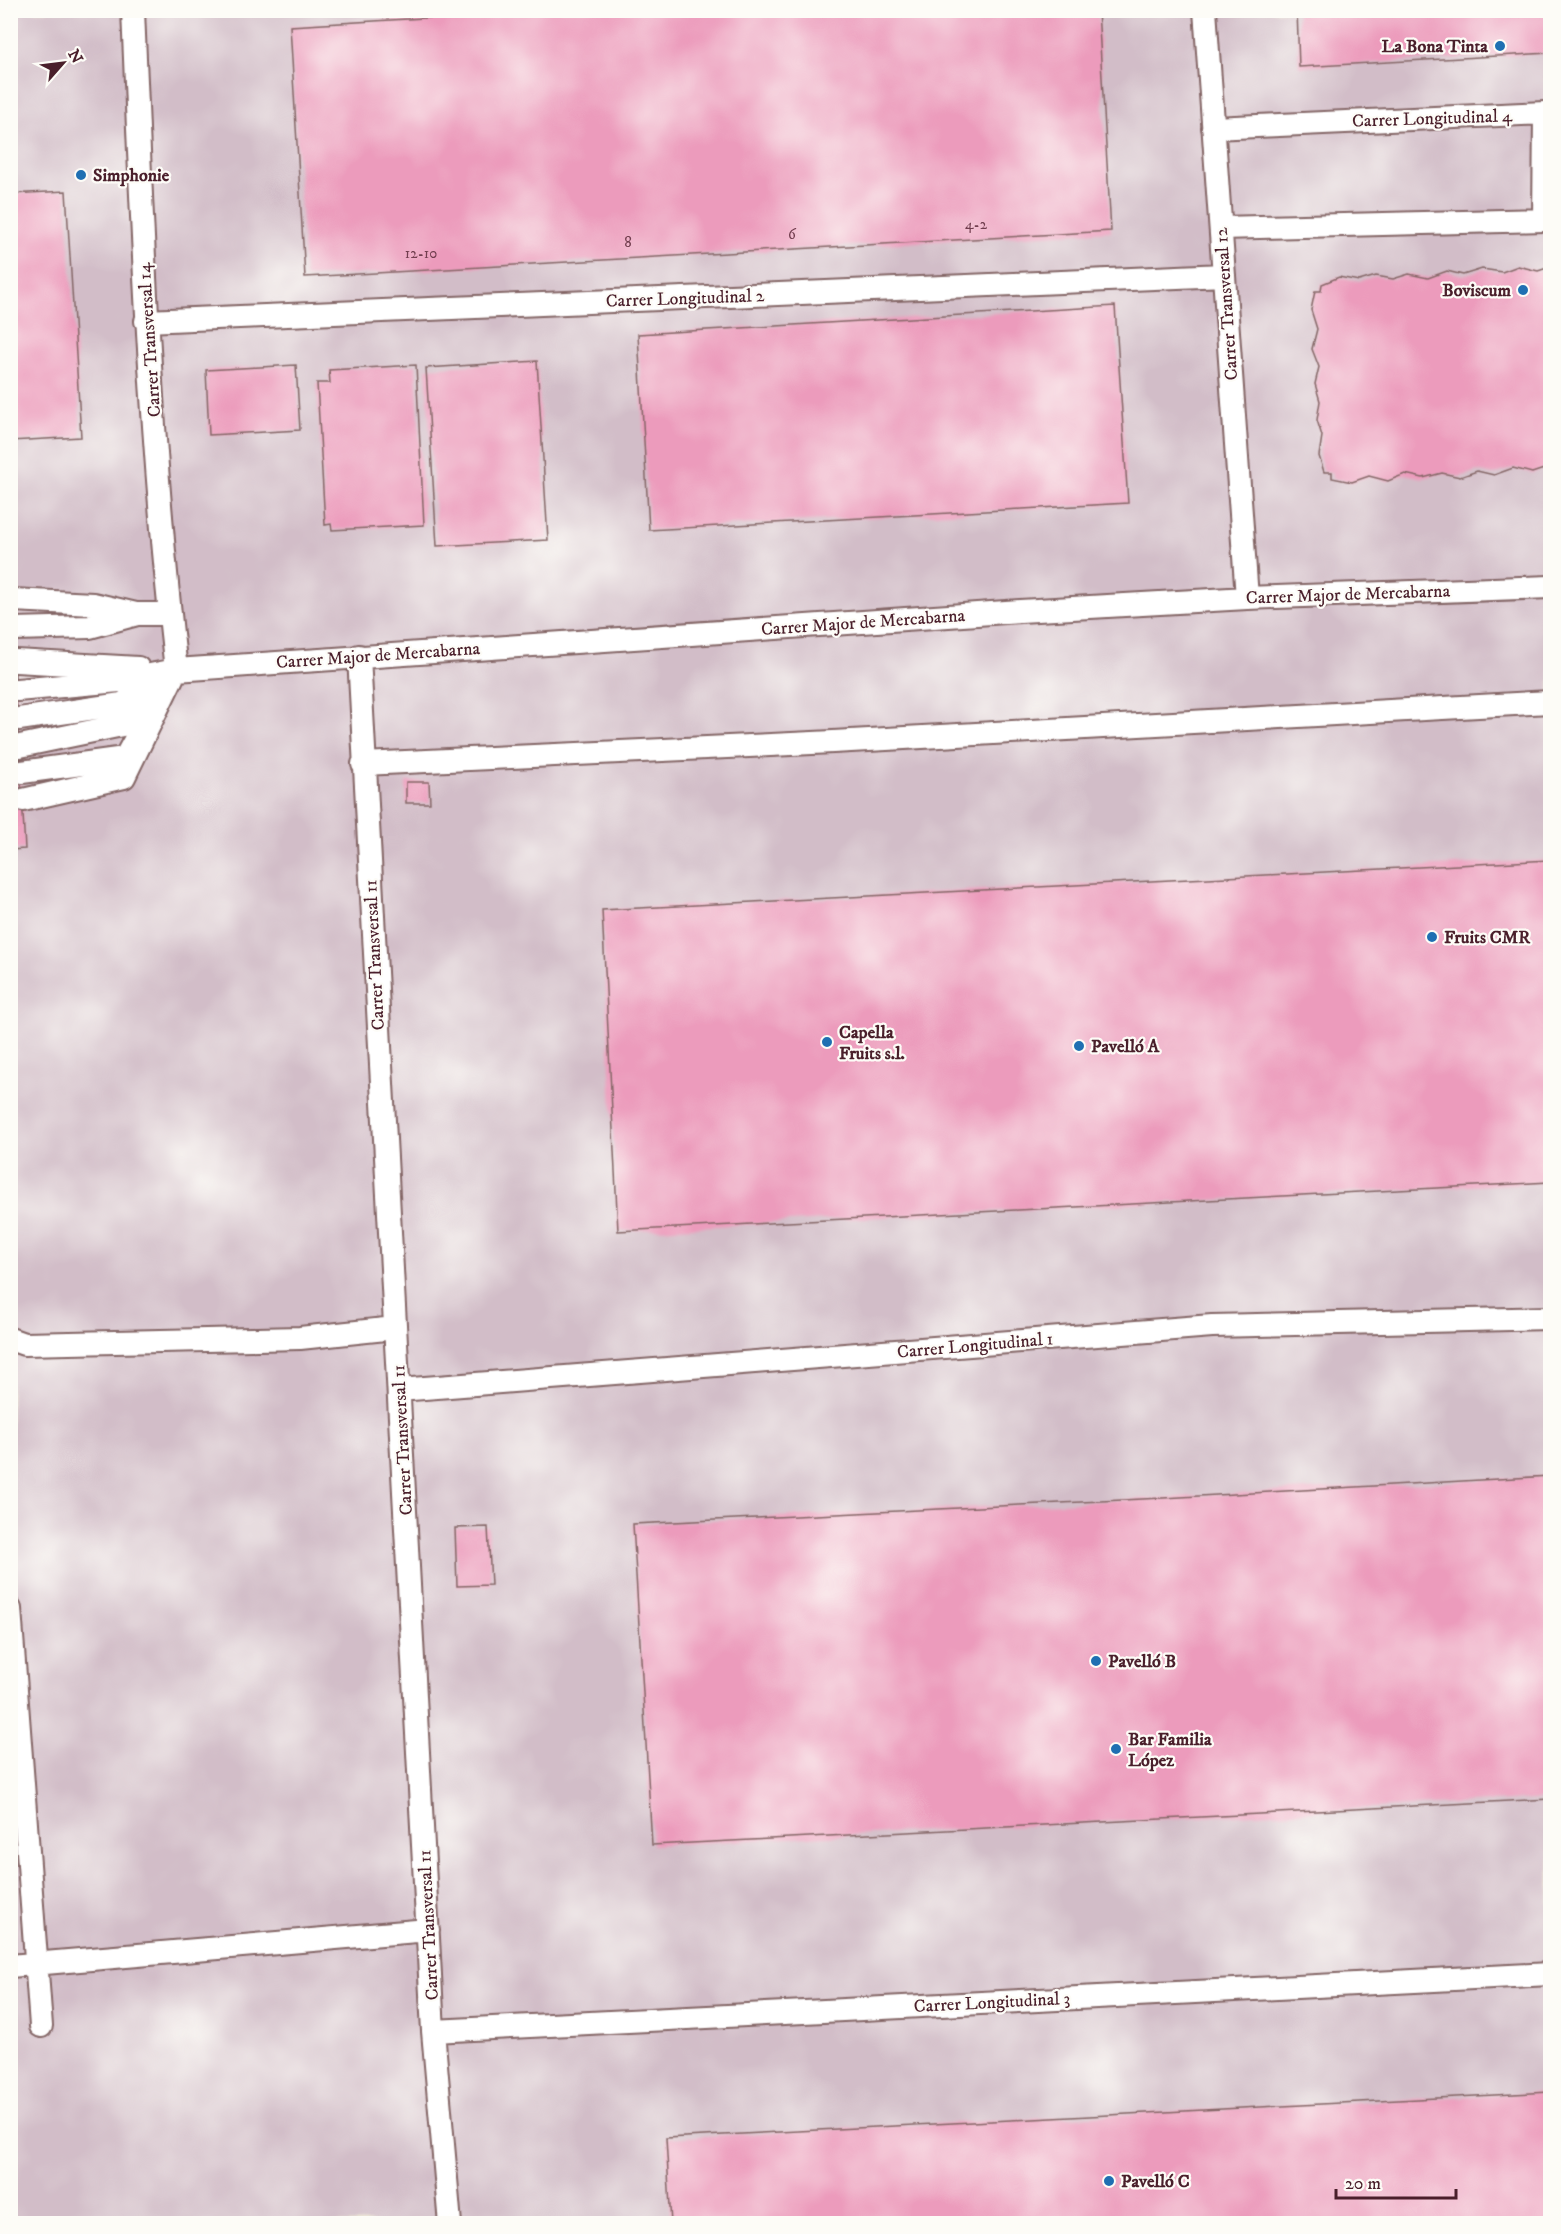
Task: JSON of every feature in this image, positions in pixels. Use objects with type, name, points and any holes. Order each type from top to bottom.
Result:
[{"type":"lane","name":"Carrer Transversal 14","points":[[133,10],[146,321],[176,670]]},
{"type":"lane","name":"Carrer Transversal 12","points":[[1205,10],[1247,598]]},
{"type":"lane","name":"Carrer Longitudinal 4","points":[[1213,128],[1545,113],[1544,220],[1221,228]]},
{"type":"lane","name":"Carrer Longitudinal 2","points":[[146,321],[1224,275]]},
{"type":"lane","name":"Carrer Major de Mercabarna","points":[[176,670],[1247,598],[1551,587]]},
{"type":"lane","points":[[13,600],[93,604],[136,614],[170,614]]},
{"type":"lane","points":[[14,629],[90,627],[136,614]]},
{"type":"lane","name":"Carrer Transversal 11","points":[[359,656],[363,764],[433,2031],[450,2223]]},
{"type":"lane","points":[[16,661],[176,670]]},
{"type":"lane","points":[[18,690],[119,681],[176,670]]},
{"type":"lane","points":[[19,719],[122,704],[176,670]]},
{"type":"lane","points":[[20,746],[127,724],[176,670]]},
{"type":"lane","points":[[22,772],[125,758],[176,670]]},
{"type":"lane","points":[[23,800],[124,777],[176,670]]},
{"type":"lane","points":[[363,764],[1551,702]]},
{"type":"lane","name":"Carrer Longitudinal 1","points":[[399,1390],[1212,1326],[1551,1318]]},
{"type":"lane","points":[[10,1339],[24,1344],[300,1338],[395,1328]]},
{"type":"lane","points":[[10,1609],[41,2026]]},
{"type":"lane","points":[[10,1966],[428,1930]]},
{"type":"lane","name":"Carrer Longitudinal 3","points":[[433,2031],[1551,1974]]},
{"type":"shaded area","points":[[11,11],[1550,11],[1550,2223],[11,2223]]},
{"type":"building","points":[[557,10],[1098,10],[1111,231],[305,277],[290,26]]},
{"type":"building","points":[[1297,10],[1550,10],[1550,53],[1299,67]]},
{"type":"building","points":[[66,191],[81,437],[10,441],[10,194]]},
{"type":"building","points":[[1518,266],[1538,271],[1550,267],[1550,467],[1532,473],[1513,468],[1494,475],[1477,471],[1460,477],[1442,473],[1423,478],[1405,474],[1388,481],[1369,476],[1352,482],[1332,478],[1332,472],[1324,472],[1319,456],[1322,436],[1317,420],[1320,401],[1315,384],[1319,367],[1312,349],[1317,329],[1311,310],[1315,291],[1321,291],[1322,284],[1339,277],[1359,281],[1376,276],[1393,279],[1409,274],[1428,278],[1447,271],[1463,275],[1482,269],[1502,272]]},
{"type":"building","points":[[1115,306],[1128,503],[649,530],[638,334]]},
{"type":"building","points":[[537,361],[548,540],[437,546],[426,368]]},
{"type":"building","points":[[296,365],[300,430],[209,435],[206,370]]},
{"type":"building","points":[[416,365],[424,525],[332,530],[331,524],[325,525],[317,383],[330,383],[329,370]]},
{"type":"building","points":[[10,588],[25,849],[10,850]]},
{"type":"building","points":[[406,782],[429,782],[430,803],[406,803]]},
{"type":"building","name":"Pavelló A","points":[[1550,860],[1550,1182],[618,1231],[602,910]]},
{"type":"building","name":"Pavelló B","points":[[1550,1476],[1550,1799],[652,1845],[633,1524]]},
{"type":"building","points":[[488,1527],[491,1585],[457,1586],[455,1528]]},
{"type":"building","name":"Pavelló C","points":[[1550,2092],[1550,2224],[671,2224],[666,2138]]},
{"type":"place","name":"La Bona Tinta","points":[[1500,46]]},
{"type":"place","name":"Simphonie","points":[[81,175]]},
{"type":"place","name":"Boviscum","points":[[1523,290]]},
{"type":"place","name":"Fruits CMR","points":[[1432,937]]},
{"type":"place","name":"Capella Fruits s.l.","points":[[827,1042]]},
{"type":"place","name":"Pavelló A","points":[[1079,1046]]},
{"type":"place","name":"Pavelló B","points":[[1096,1661]]},
{"type":"place","name":"Bar Familia López","points":[[1116,1749]]},
{"type":"place","name":"Pavelló C","points":[[1109,2181]]}]
